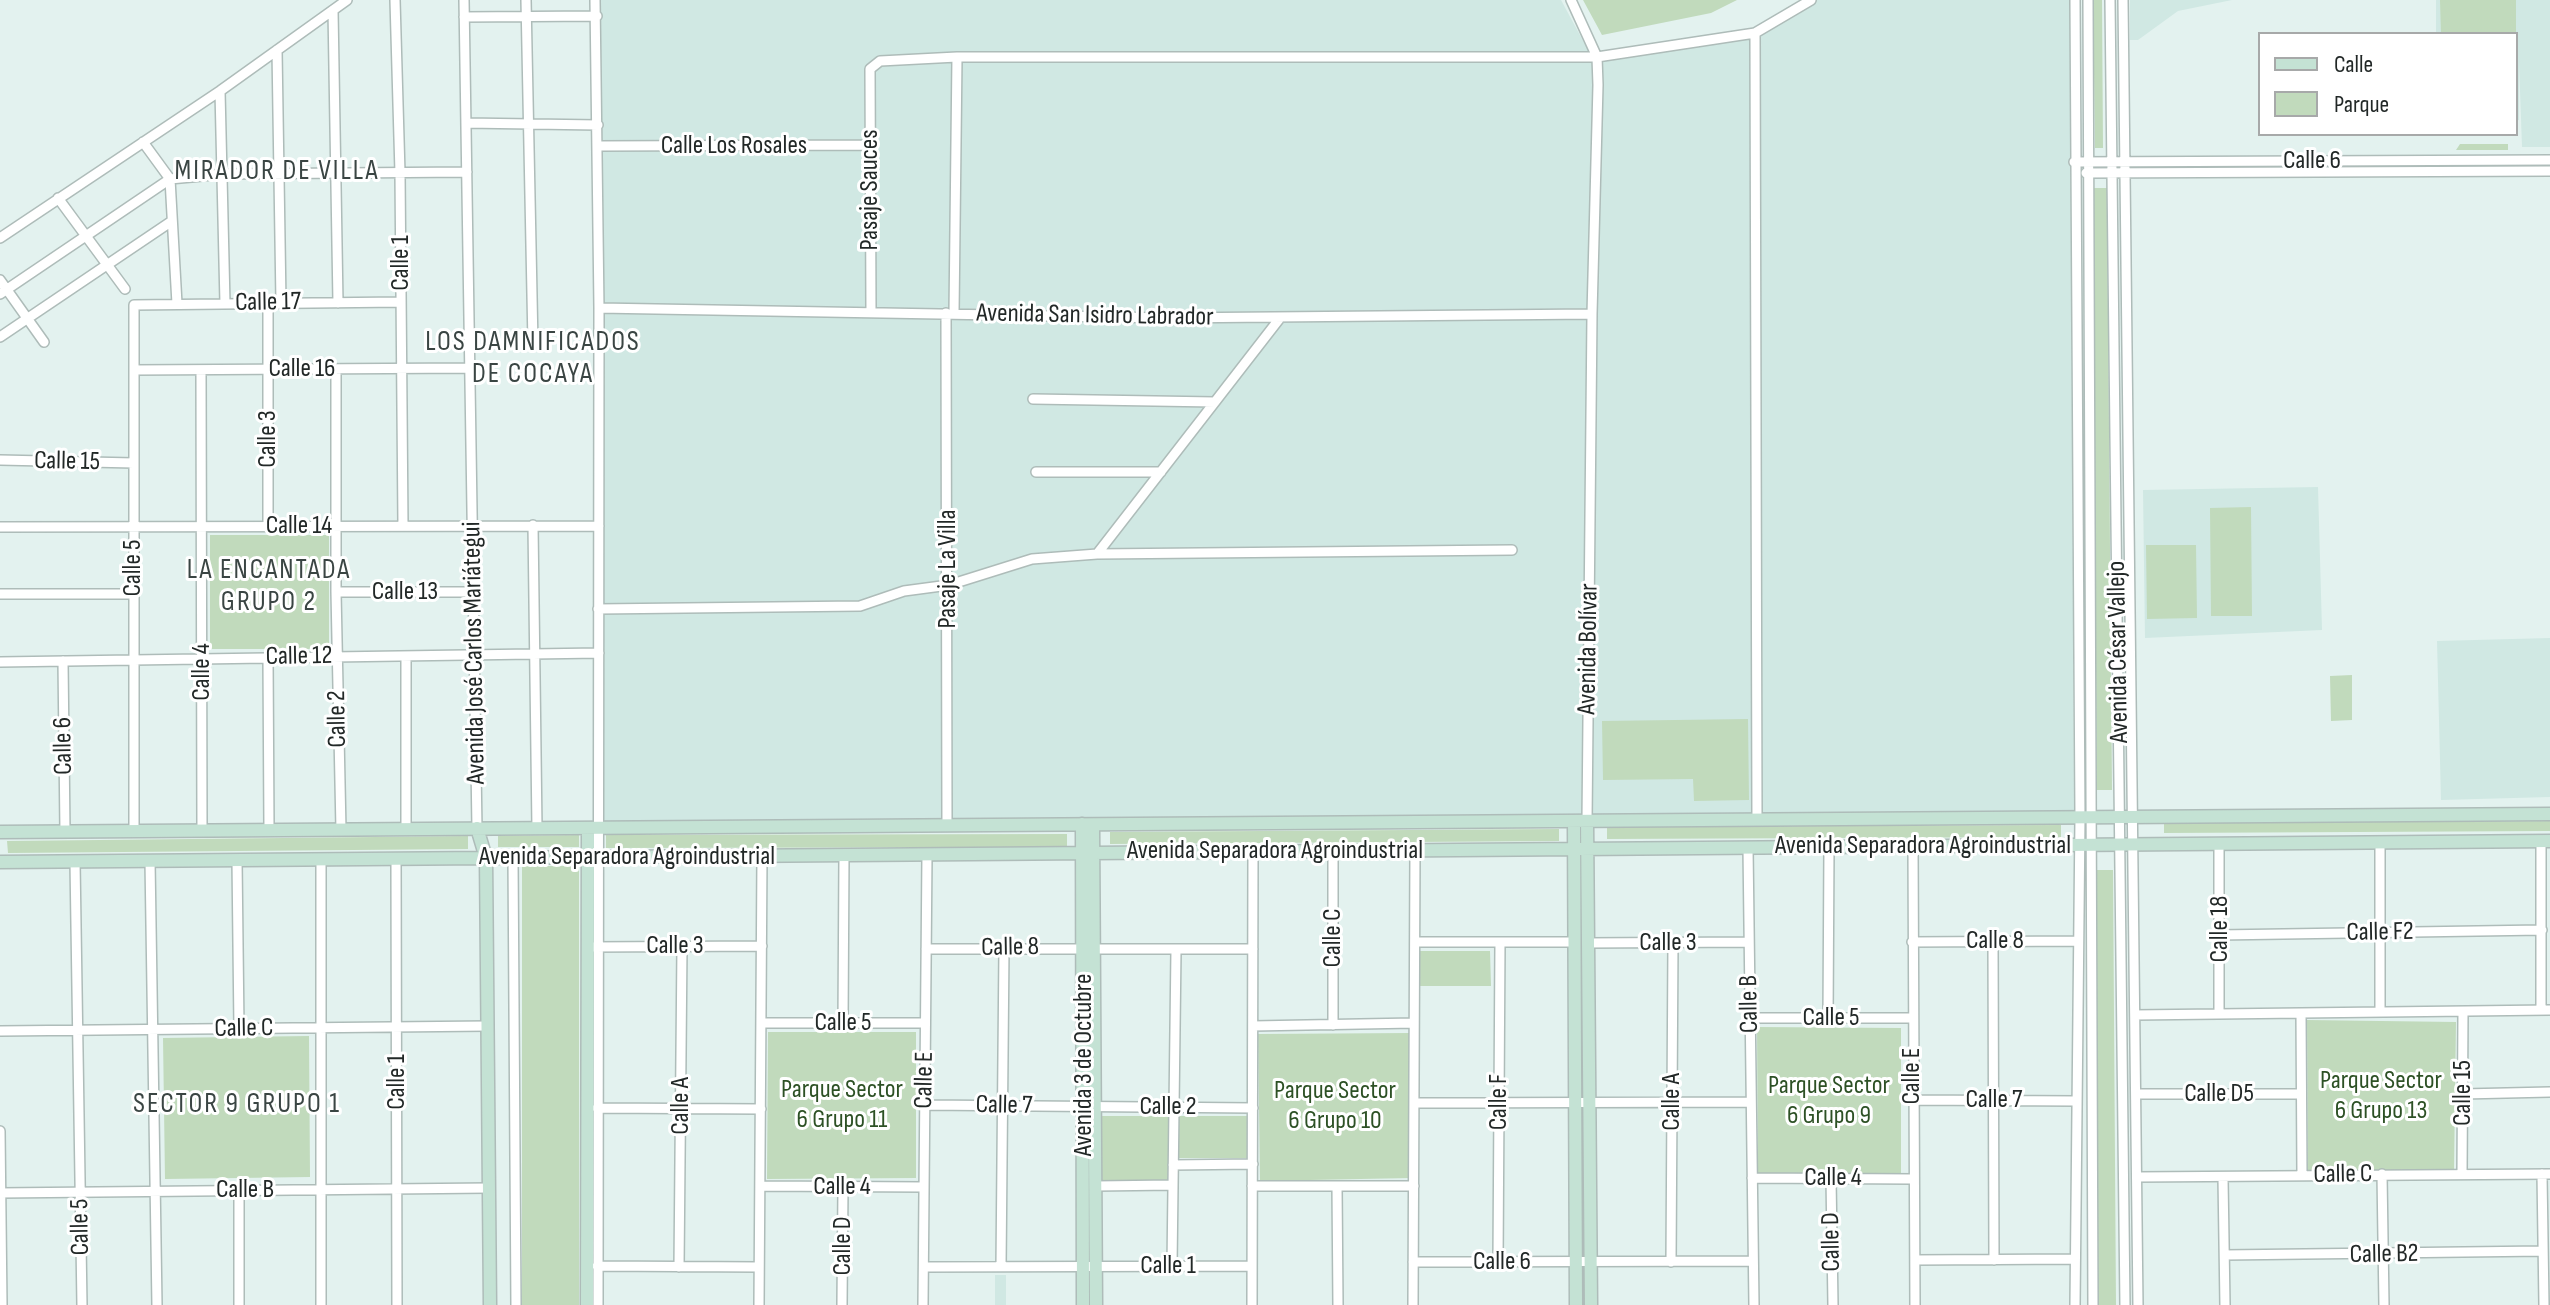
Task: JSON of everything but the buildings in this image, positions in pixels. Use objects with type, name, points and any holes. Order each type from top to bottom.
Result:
[{"type":"street","points":[[0,238],[220,91],[347,0]]},
{"type":"street","name":"Calle 1","points":[[395,0],[403,526]]},
{"type":"street","name":"Avenida José Carlos Mariátegui","points":[[464,0],[477,828],[486,858],[490,1305]]},
{"type":"street","points":[[526,0],[533,344]]},
{"type":"street","points":[[587,1305],[592,828],[599,653],[595,0]]},
{"type":"street","name":"Avenida Bolívar","points":[[1571,0],[1597,57],[1580,821],[1587,943],[1591,1305]]},
{"type":"street","points":[[957,57],[1597,57],[1755,33],[1811,0]]},
{"type":"street","name":"Avenida César Vallejo","points":[[2075,0],[2074,168],[2087,817],[2094,845],[2093,1305]]},
{"type":"street","name":"Avenida César Vallejo","points":[[2075,1305],[2080,845],[2087,817],[2088,0]]},
{"type":"street","name":"Avenida César Vallejo","points":[[2110,0],[2127,817]]},
{"type":"street","name":"Avenida César Vallejo","points":[[2123,0],[2127,817],[2125,1305]]},
{"type":"street","points":[[333,10],[338,303]]},
{"type":"street","points":[[464,17],[597,16]]},
{"type":"street","points":[[1755,33],[1757,820]]},
{"type":"street","points":[[277,50],[281,303]]},
{"type":"street","name":"Pasaje Sauces","points":[[871,312],[870,69],[880,61],[957,57]]},
{"type":"street","name":"Pasaje La Villa","points":[[947,826],[950,313],[957,57]]},
{"type":"street","points":[[220,91],[225,304]]},
{"type":"street","points":[[466,123],[598,125]]},
{"type":"street","points":[[143,142],[170,179],[177,304]]},
{"type":"street","name":"Calle Los Rosales","points":[[598,146],[870,145]]},
{"type":"street","points":[[2546,160],[2546,171]]},
{"type":"street","name":"Calle 6","points":[[2074,168],[2112,173],[2125,168],[2198,162],[2546,160]]},
{"type":"street","points":[[2279,161],[2279,172]]},
{"type":"street","points":[[2380,172],[2381,161]]},
{"type":"street","name":"Calle 6","points":[[2088,168],[2112,162],[2125,168]]},
{"type":"street","points":[[2198,162],[2198,173]]},
{"type":"street","name":"Calle 6","points":[[2158,167],[2198,173],[2546,171]]},
{"type":"street","points":[[44,342],[2,288],[87,236],[170,179],[224,174],[467,172]]},
{"type":"street","points":[[58,198],[125,289]]},
{"type":"street","points":[[0,337],[172,221]]},
{"type":"street","name":"Calle 17","points":[[134,305],[401,302]]},
{"type":"street","name":"Calle 3","points":[[268,303],[268,526]]},
{"type":"street","name":"Calle 5","points":[[134,305],[134,831]]},
{"type":"street","name":"Avenida San Isidro Labrador","points":[[599,308],[1280,318],[1592,314]]},
{"type":"street","points":[[1097,554],[1280,318]]},
{"type":"street","name":"Calle 16","points":[[134,370],[471,368]]},
{"type":"street","name":"Calle 2","points":[[336,369],[336,592],[341,830]]},
{"type":"street","name":"Calle 4","points":[[201,370],[202,831]]},
{"type":"street","points":[[1033,399],[1215,402]]},
{"type":"street","name":"Calle 15","points":[[0,460],[134,463]]},
{"type":"street","points":[[1036,472],[1161,472]]},
{"type":"street","points":[[533,525],[537,829]]},
{"type":"street","name":"Calle 14","points":[[0,527],[599,526]]},
{"type":"street","points":[[598,609],[860,606],[904,591],[949,585],[1032,559],[1097,554],[1512,550]]},
{"type":"street","name":"Calle 13","points":[[336,592],[475,592]]},
{"type":"street","points":[[0,594],[133,594]]},
{"type":"street","name":"Calle 12","points":[[0,662],[599,653]]},
{"type":"street","points":[[406,656],[406,829]]},
{"type":"street","points":[[268,658],[269,830]]},
{"type":"street","name":"Calle 6","points":[[63,661],[65,832]]},
{"type":"street","name":"Avenida Separadora Agroindustrial","points":[[0,832],[2550,814]]},
{"type":"street","name":"Avenida 3 de Octubre","points":[[1088,824],[1089,1267],[1096,1305]]},
{"type":"street","points":[[2135,1015],[2546,1010],[2542,930],[2546,841]]},
{"type":"street","name":"Avenida Separadora Agroindustrial","points":[[0,862],[2546,841]]},
{"type":"street","points":[[2380,842],[2380,1012]]},
{"type":"street","name":"Avenida César Vallejo","points":[[2127,844],[2137,1094],[2138,1305]]},
{"type":"street","name":"Calle 18","points":[[2219,844],[2219,1014]]},
{"type":"street","name":"Calle E","points":[[1913,846],[1915,1305]]},
{"type":"street","points":[[1828,1018],[1829,847]]},
{"type":"street","name":"Calle B","points":[[1748,848],[1754,1305]]},
{"type":"street","name":"Avenida Bolívar","points":[[1576,1305],[1573,942],[1580,849]]},
{"type":"street","points":[[1413,1305],[1415,850]]},
{"type":"street","name":"Calle C","points":[[1333,851],[1333,1025]]},
{"type":"street","points":[[1252,1305],[1253,852]]},
{"type":"street","name":"Calle E","points":[[923,1305],[927,854]]},
{"type":"street","points":[[843,1023],[844,855]]},
{"type":"street","points":[[759,1305],[762,856]]},
{"type":"street","points":[[513,858],[516,1305]]},
{"type":"street","points":[[321,859],[321,1305]]},
{"type":"street","name":"Calle 1","points":[[396,859],[397,1305]]},
{"type":"street","points":[[237,860],[239,1029]]},
{"type":"street","points":[[150,861],[157,1305]]},
{"type":"street","name":"Calle 5","points":[[75,862],[82,1305]]},
{"type":"street","name":"Calle F2","points":[[2219,935],[2542,930]]},
{"type":"street","name":"Calle 8","points":[[1912,942],[2078,941]]},
{"type":"street","points":[[1415,942],[1573,942]]},
{"type":"street","name":"Calle F","points":[[1498,1262],[1500,942]]},
{"type":"street","name":"Calle 3","points":[[1587,943],[1749,942]]},
{"type":"street","points":[[1993,942],[1994,1260]]},
{"type":"street","name":"Calle A","points":[[1671,1262],[1673,943]]},
{"type":"street","name":"Calle A","points":[[679,1267],[682,946]]},
{"type":"street","name":"Calle 3","points":[[592,947],[762,946]]},
{"type":"street","points":[[1089,946],[1176,950],[1253,949]]},
{"type":"street","name":"Calle 8","points":[[926,949],[1089,946]]},
{"type":"street","points":[[592,947],[598,1305]]},
{"type":"street","points":[[1001,1267],[1004,948]]},
{"type":"street","points":[[1172,1266],[1176,950]]},
{"type":"street","name":"Calle 15","points":[[2462,1174],[2463,1012]]},
{"type":"street","points":[[2301,1013],[2302,1176]]},
{"type":"street","name":"Calle 5","points":[[1750,1018],[1912,1018]]},
{"type":"street","name":"Calle 5","points":[[761,1023],[925,1023]]},
{"type":"street","points":[[1253,1026],[1414,1023]]},
{"type":"street","name":"Calle C","points":[[0,1031],[488,1026]]},
{"type":"street","points":[[2463,1094],[2550,1092]]},
{"type":"street","name":"Calle D5","points":[[2137,1094],[2301,1094]]},
{"type":"street","name":"Calle 7","points":[[1912,1100],[2076,1101]]},
{"type":"street","points":[[1414,1103],[1751,1102]]},
{"type":"street","name":"Calle 7","points":[[925,1105],[1090,1106]]},
{"type":"street","name":"Calle 2","points":[[1090,1106],[1253,1108]]},
{"type":"street","name":"Avenida 3 de Octubre","points":[[1083,1305],[1096,1186],[1090,1106]]},
{"type":"street","points":[[597,1108],[761,1109]]},
{"type":"street","points":[[0,1131],[2,1305]]},
{"type":"street","points":[[1173,1165],[1253,1164]]},
{"type":"street","points":[[2382,1174],[2384,1305]]},
{"type":"street","points":[[2544,1305],[2546,1174]]},
{"type":"street","name":"Calle C","points":[[2137,1177],[2546,1174]]},
{"type":"street","name":"Calle 4","points":[[1752,1178],[1913,1179]]},
{"type":"street","name":"Calle D","points":[[1831,1178],[1833,1305]]},
{"type":"street","points":[[2223,1178],[2225,1305]]},
{"type":"street","points":[[1096,1186],[1173,1185]]},
{"type":"street","name":"Calle 4","points":[[760,1186],[924,1187]]},
{"type":"street","points":[[1252,1186],[1414,1186]]},
{"type":"street","points":[[1337,1186],[1338,1305]]},
{"type":"street","name":"Calle D","points":[[842,1305],[843,1187]]},
{"type":"street","name":"Calle B","points":[[0,1193],[489,1188]]},
{"type":"street","points":[[239,1191],[239,1305]]},
{"type":"street","name":"Calle B2","points":[[2225,1255],[2543,1251]]},
{"type":"street","points":[[1915,1260],[2075,1259]]},
{"type":"street","points":[[1592,1262],[1753,1261]]},
{"type":"street","name":"Calle 6","points":[[1413,1262],[1592,1262]]},
{"type":"street","points":[[597,1266],[759,1267]]},
{"type":"street","name":"Calle 1","points":[[1089,1267],[1252,1266]]},
{"type":"street","points":[[924,1267],[1089,1267]]},
{"type":"shaded area","points":[[596,0],[1561,0],[1588,50],[1609,61],[1753,29],[1801,0],[2070,0],[2074,811],[596,824]]},
{"type":"shaded area","points":[[2130,0],[2232,0],[2178,11],[2138,40],[2130,40]]},
{"type":"shaded area","points":[[2436,0],[2550,0],[2550,147],[2522,147],[2519,62],[2518,120],[2518,32],[2436,32]]},
{"type":"shaded area","points":[[2318,487],[2322,630],[2145,638],[2143,490]]},
{"type":"shaded area","points":[[2550,638],[2550,797],[2441,800],[2437,641]]},
{"type":"shaded area","points":[[995,1275],[1006,1275],[1006,1305],[995,1305]]},
{"type":"green space","points":[[1583,0],[1737,0],[1711,13],[1602,35]]},
{"type":"green space","points":[[2093,0],[2102,0],[2103,148],[2095,148]]},
{"type":"green space","points":[[2440,0],[2516,0],[2516,32],[2441,32]]},
{"type":"green space","points":[[2460,144],[2508,144],[2508,150],[2456,150]]},
{"type":"green space","points":[[2092,188],[2107,188],[2112,790],[2097,790]]},
{"type":"green space","points":[[2251,507],[2252,616],[2211,616],[2210,508]]},
{"type":"green space","points":[[210,535],[329,535],[329,649],[210,649]]},
{"type":"green space","points":[[2146,545],[2196,545],[2197,618],[2147,619]]},
{"type":"green space","points":[[2352,675],[2352,720],[2331,721],[2330,676]]},
{"type":"green space","points":[[1748,719],[1749,800],[1694,801],[1693,779],[1603,780],[1602,721]]},
{"type":"green space","points":[[2550,821],[2550,831],[2164,833],[2164,823]]},
{"type":"green space","points":[[2061,825],[2061,837],[1607,839],[1607,827]]},
{"type":"green space","points":[[1559,829],[1559,841],[1110,844],[1110,832]]},
{"type":"green space","points":[[1067,834],[1067,847],[606,848],[606,835]]},
{"type":"green space","points":[[579,835],[579,847],[498,847],[498,836]]},
{"type":"green space","points":[[468,836],[468,849],[8,853],[7,841]]},
{"type":"green space","points":[[522,866],[579,866],[579,1305],[522,1305]]},
{"type":"green space","points":[[2093,870],[2113,870],[2116,1305],[2096,1305]]},
{"type":"green space","points":[[1419,951],[1490,951],[1491,986],[1419,986]]},
{"type":"green space","name":"Parque Sector 6 Grupo 13","points":[[2307,1020],[2456,1022],[2454,1171],[2308,1170]]},
{"type":"green space","name":"Parque Sector 6 Grupo 9","points":[[1757,1027],[1901,1028],[1901,1174],[1758,1174]]},
{"type":"green space","name":"Parque Sector 6 Grupo 11","points":[[768,1032],[916,1032],[916,1178],[767,1179]]},
{"type":"green space","name":"Parque Sector 6 Grupo 10","points":[[1410,1033],[1410,1178],[1260,1181],[1258,1034]]},
{"type":"green space","points":[[309,1036],[310,1177],[165,1179],[163,1038]]},
{"type":"green space","points":[[1100,1116],[1169,1116],[1169,1181],[1100,1181]]},
{"type":"green space","points":[[1179,1116],[1249,1116],[1249,1158],[1179,1158]]},
{"type":"district","name":"MIRADOR DE VILLA","points":[[277,172]]},
{"type":"district","name":"LOS DAMNIFICADOS DE COCAYA","points":[[533,359]]},
{"type":"district","name":"LA ENCANTADA GRUPO 2","points":[[269,587]]},
{"type":"district","name":"SECTOR 9 GRUPO 1","points":[[237,1105]]}]
